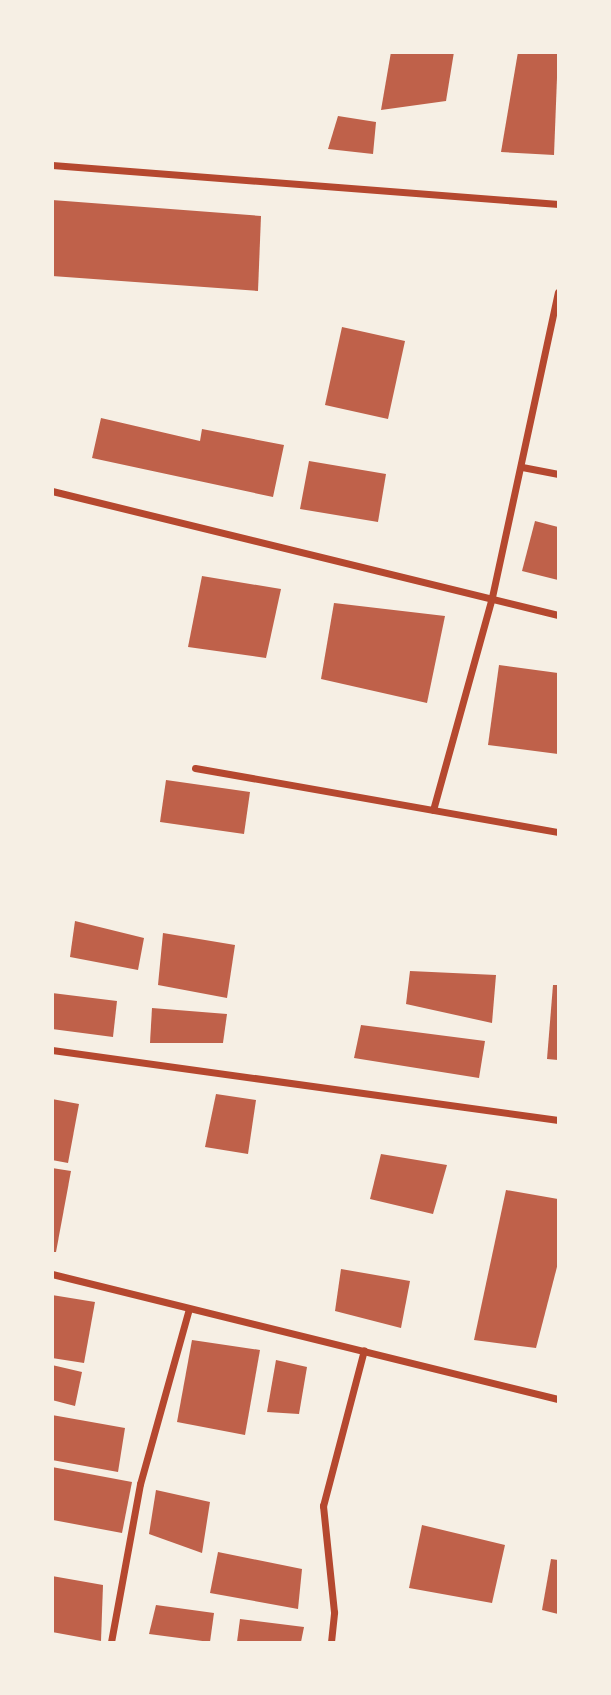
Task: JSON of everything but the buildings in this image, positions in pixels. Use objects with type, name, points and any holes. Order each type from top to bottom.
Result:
[{"type":"street","points":[[52,165],[558,204]]},
{"type":"street","points":[[433,810],[492,597],[558,292]]},
{"type":"street","points":[[522,467],[558,474]]},
{"type":"street","points":[[52,491],[558,615]]},
{"type":"street","points":[[195,768],[558,832]]},
{"type":"street","points":[[52,1050],[558,1120]]},
{"type":"street","points":[[52,1274],[188,1312],[364,1350],[558,1399]]},
{"type":"street","points":[[111,1643],[140,1484],[188,1312]]},
{"type":"street","points":[[331,1643],[334,1612],[323,1506],[364,1350]]}]
